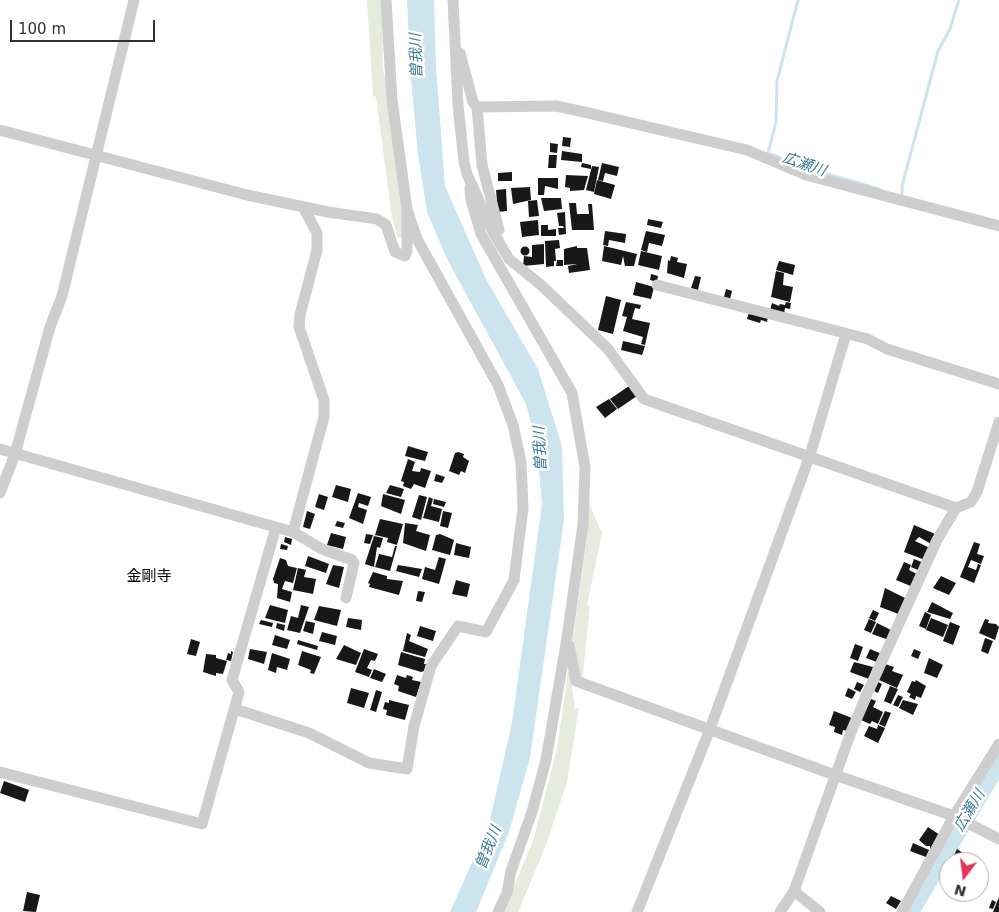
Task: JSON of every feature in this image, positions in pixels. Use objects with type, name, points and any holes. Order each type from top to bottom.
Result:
[{"type":"street","points":[[0,493],[15,454],[50,327],[62,296],[134,0]]},
{"type":"street","points":[[235,709],[309,733],[369,763],[407,769],[414,726],[431,666],[458,626],[486,632],[514,580],[523,508],[521,462],[513,425],[498,385],[417,239],[407,209],[392,100],[386,0]]},
{"type":"street","points":[[453,0],[454,42],[464,162],[470,181],[509,260],[541,285],[608,349],[644,398],[956,508]]},
{"type":"street","points":[[454,42],[461,58],[473,102],[477,107],[482,165],[492,208],[509,260],[518,296]]},
{"type":"street","points":[[477,107],[556,106],[584,112],[747,150],[806,175],[999,226]]},
{"type":"street","points":[[0,130],[303,208],[382,221],[386,225],[395,252],[405,256],[407,251],[407,209]]},
{"type":"street","points":[[470,181],[470,200],[481,234],[572,393],[585,467],[583,525],[567,638],[546,760],[532,812],[511,871],[507,893],[498,912]]},
{"type":"street","points":[[293,532],[324,417],[324,400],[299,327],[300,315],[317,250],[317,233],[303,208]]},
{"type":"street","points":[[657,286],[868,338],[887,349],[999,384]]},
{"type":"street","points":[[637,912],[710,729],[810,455],[846,334]]},
{"type":"street","points":[[780,912],[794,891],[835,775],[867,694],[929,557],[956,508],[971,502],[977,492],[999,422]]},
{"type":"street","points":[[0,449],[293,532],[322,549],[352,560],[354,563],[346,598]]},
{"type":"street","points":[[0,772],[202,824],[240,692],[232,680],[276,528]]},
{"type":"street","points":[[567,638],[576,681],[956,817],[999,838]]},
{"type":"street","points":[[902,912],[999,744]]},
{"type":"street","points":[[794,891],[820,912]]},
{"type":"shaded area","points":[[367,0],[382,0],[383,69],[389,94],[403,212],[403,239],[397,237],[391,211],[376,97],[373,96]]},
{"type":"shaded area","points":[[589,504],[602,533],[587,605],[590,606],[582,682],[574,659],[573,638],[586,546]]},
{"type":"shaded area","points":[[570,671],[575,710],[579,707],[567,782],[546,845],[518,912],[503,912],[533,841],[557,749],[568,672]]},
{"type":"water","name":"曽我川","points":[[407,0],[434,0],[436,67],[445,186],[486,279],[538,369],[562,446],[564,520],[530,758],[509,832],[476,912],[450,912],[489,824],[512,723],[542,504],[537,446],[526,404],[448,261],[427,212],[418,154],[410,68]]},
{"type":"building","points":[[563,137],[571,138],[570,147],[562,146]]},
{"type":"building","points":[[550,143],[558,144],[557,153],[550,152]]},
{"type":"building","points":[[562,151],[582,154],[582,162],[561,160]]},
{"type":"building","points":[[549,155],[557,155],[556,168],[548,168]]},
{"type":"building","points":[[582,163],[591,165],[591,169],[581,167]]},
{"type":"building","points":[[602,163],[619,167],[617,176],[605,173],[603,181],[598,180]]},
{"type":"building","points":[[592,166],[599,167],[594,192],[586,190]]},
{"type":"building","points":[[512,172],[512,181],[498,181],[498,173]]},
{"type":"building","points":[[566,175],[588,176],[584,190],[570,191],[570,188],[565,187]]},
{"type":"building","points":[[538,178],[558,178],[558,189],[545,186],[544,195],[538,195]]},
{"type":"building","points":[[597,180],[615,185],[611,199],[594,194]]},
{"type":"building","points":[[530,187],[531,200],[513,204],[511,188]]},
{"type":"building","points":[[506,189],[507,211],[498,212],[496,190]]},
{"type":"building","points":[[541,198],[561,198],[562,209],[544,211]]},
{"type":"building","points":[[537,200],[539,216],[529,217],[528,201]]},
{"type":"building","points":[[569,203],[576,203],[577,214],[589,214],[588,204],[592,204],[594,230],[572,230]]},
{"type":"building","points":[[565,212],[566,234],[559,235],[558,228],[564,228],[559,226],[557,213]]},
{"type":"building","points":[[648,219],[663,222],[661,228],[647,225]]},
{"type":"building","points":[[538,220],[539,235],[522,237],[520,222]]},
{"type":"building","points":[[541,225],[548,225],[548,230],[556,229],[556,236],[541,236]]},
{"type":"building","points":[[605,231],[626,234],[625,243],[609,240],[608,246],[603,245]]},
{"type":"building","points":[[646,231],[665,235],[662,246],[649,243],[647,252],[641,250]]},
{"type":"building","points":[[559,240],[560,248],[555,249],[556,261],[554,261],[554,266],[546,267],[545,241]]},
{"type":"building","points":[[544,244],[544,264],[523,266],[524,256],[532,257],[532,245]]},
{"type":"building","points":[[525,246],[530,251],[525,256],[520,251]]},
{"type":"building","points":[[577,246],[577,248],[587,248],[590,270],[569,273],[568,266],[577,264],[564,265],[564,249]]},
{"type":"building","points":[[604,246],[637,254],[634,266],[625,266],[623,256],[621,265],[602,261]]},
{"type":"building","points":[[641,251],[662,256],[659,270],[638,265]]},
{"type":"building","points":[[671,256],[678,258],[677,262],[687,264],[684,278],[667,273],[668,260],[670,261]]},
{"type":"building","points":[[557,260],[563,260],[563,266],[556,266]]},
{"type":"building","points":[[779,261],[795,265],[793,275],[776,270]]},
{"type":"building","points":[[776,271],[784,273],[783,285],[793,287],[790,302],[771,297]]},
{"type":"building","points":[[651,274],[658,276],[657,282],[650,280]]},
{"type":"building","points":[[695,276],[701,277],[698,290],[691,288]]},
{"type":"building","points":[[636,282],[654,287],[651,299],[633,295]]},
{"type":"building","points":[[726,289],[732,291],[730,299],[724,297]]},
{"type":"building","points":[[606,296],[621,300],[613,334],[598,330]]},
{"type":"building","points":[[626,302],[641,305],[640,309],[635,308],[632,319],[650,323],[645,345],[641,344],[643,337],[623,331],[627,317],[622,316]]},
{"type":"building","points":[[786,302],[791,303],[790,309],[785,308],[784,314],[770,310],[772,303],[779,306],[780,304],[785,305]]},
{"type":"building","points":[[749,312],[768,317],[767,322],[761,320],[760,323],[747,319]]},
{"type":"building","points":[[623,341],[645,346],[642,355],[621,350]]},
{"type":"building","points":[[629,386],[637,396],[618,409],[610,399]]},
{"type":"building","points":[[609,399],[617,409],[605,418],[596,407]]},
{"type":"building","points":[[408,446],[428,452],[425,461],[405,456]]},
{"type":"building","points":[[455,453],[464,454],[463,457],[469,461],[465,473],[461,471],[459,475],[449,471]]},
{"type":"building","points":[[408,459],[415,462],[412,471],[420,472],[421,468],[431,471],[425,488],[414,484],[411,489],[403,486],[404,482],[401,481]]},
{"type":"building","points":[[436,474],[445,477],[442,483],[434,481]]},
{"type":"building","points":[[336,485],[351,489],[348,502],[332,497]]},
{"type":"building","points":[[390,485],[404,489],[401,497],[386,493]]},
{"type":"building","points":[[358,493],[371,497],[368,506],[359,503],[358,507],[367,510],[363,524],[349,518]]},
{"type":"building","points":[[319,494],[328,497],[324,510],[315,507]]},
{"type":"building","points":[[383,494],[405,500],[401,514],[381,506]]},
{"type":"building","points":[[419,495],[427,497],[421,520],[412,517]]},
{"type":"building","points":[[429,497],[433,499],[431,506],[442,509],[439,522],[423,518]]},
{"type":"building","points":[[434,499],[446,502],[444,507],[433,504]]},
{"type":"building","points":[[307,511],[315,514],[310,529],[303,527]]},
{"type":"building","points":[[443,511],[452,513],[448,528],[440,526]]},
{"type":"building","points":[[380,519],[403,524],[397,545],[387,542],[388,538],[375,535]]},
{"type":"building","points":[[337,521],[345,523],[343,528],[335,526]]},
{"type":"building","points":[[405,523],[418,525],[416,531],[430,535],[426,551],[403,543]]},
{"type":"building","points":[[914,525],[935,534],[931,544],[919,537],[915,541],[930,548],[925,560],[904,552]]},
{"type":"building","points":[[331,533],[346,537],[343,549],[327,545]]},
{"type":"building","points":[[366,534],[373,535],[370,544],[364,543]]},
{"type":"building","points":[[440,534],[454,540],[450,555],[432,550],[436,535]]},
{"type":"building","points":[[374,536],[383,538],[380,548],[377,547],[374,567],[365,564]]},
{"type":"building","points":[[285,537],[292,539],[291,545],[284,542]]},
{"type":"building","points":[[974,542],[980,544],[977,554],[984,556],[981,564],[971,560],[968,567],[976,570],[978,564],[981,565],[974,583],[960,577]]},
{"type":"building","points":[[456,543],[471,547],[469,558],[454,555]]},
{"type":"building","points":[[281,544],[288,546],[287,550],[280,549]]},
{"type":"building","points":[[395,546],[397,546],[390,571],[375,567],[379,554],[392,557]]},
{"type":"building","points":[[308,556],[329,564],[326,573],[305,566]]},
{"type":"building","points":[[439,557],[446,559],[439,584],[422,579],[425,567],[435,570]]},
{"type":"building","points":[[280,558],[286,560],[288,566],[297,568],[293,583],[285,581],[282,589],[292,592],[290,602],[277,598],[278,584],[274,583],[273,579]]},
{"type":"building","points":[[914,559],[924,563],[920,571],[911,567]]},
{"type":"building","points":[[904,562],[911,565],[909,570],[919,575],[913,587],[896,580]]},
{"type":"building","points":[[333,565],[344,567],[339,588],[326,584]]},
{"type":"building","points":[[398,565],[422,569],[419,577],[396,571]]},
{"type":"building","points":[[298,568],[306,570],[304,577],[316,579],[313,594],[293,590]]},
{"type":"building","points":[[373,572],[387,576],[387,579],[403,581],[399,595],[369,587],[370,584],[368,583]]},
{"type":"building","points":[[941,576],[956,583],[949,595],[933,588]]},
{"type":"building","points":[[456,580],[470,584],[467,597],[452,594]]},
{"type":"building","points":[[885,588],[907,599],[901,615],[880,607]]},
{"type":"building","points":[[418,591],[425,592],[422,602],[416,601]]},
{"type":"building","points":[[932,602],[953,613],[950,619],[927,612]]},
{"type":"building","points":[[270,605],[288,610],[285,623],[265,618]]},
{"type":"building","points":[[301,605],[309,607],[300,633],[287,630],[291,616],[298,618]]},
{"type":"building","points":[[319,606],[341,610],[337,626],[314,620]]},
{"type":"building","points":[[873,610],[879,613],[875,621],[869,618]]},
{"type":"building","points":[[925,612],[931,615],[926,629],[919,626]]},
{"type":"building","points":[[348,618],[362,620],[361,630],[346,627]]},
{"type":"building","points":[[931,618],[948,625],[943,637],[926,630]]},
{"type":"building","points":[[869,619],[876,622],[871,633],[864,630]]},
{"type":"building","points":[[985,619],[989,620],[988,623],[996,624],[999,627],[995,640],[979,633]]},
{"type":"building","points":[[261,620],[273,623],[272,627],[259,624]]},
{"type":"building","points":[[306,621],[315,623],[313,634],[303,631]]},
{"type":"building","points":[[950,622],[960,626],[953,645],[943,641]]},
{"type":"building","points":[[277,623],[285,625],[284,631],[276,628]]},
{"type":"building","points":[[877,623],[893,631],[889,640],[872,634]]},
{"type":"building","points":[[420,626],[436,631],[433,641],[417,636]]},
{"type":"building","points":[[322,632],[337,636],[335,645],[319,641]]},
{"type":"building","points":[[407,633],[411,635],[409,641],[428,649],[425,657],[403,651]]},
{"type":"building","points":[[275,635],[290,640],[287,649],[272,645]]},
{"type":"building","points":[[985,638],[993,641],[988,654],[981,651]]},
{"type":"building","points":[[191,639],[200,642],[196,656],[187,654]]},
{"type":"building","points":[[298,640],[318,646],[317,650],[297,644]]},
{"type":"building","points":[[855,644],[863,647],[858,661],[850,658]]},
{"type":"building","points":[[344,645],[361,653],[356,665],[336,659]]},
{"type":"building","points":[[250,649],[267,652],[264,664],[248,659]]},
{"type":"building","points":[[364,649],[378,654],[375,661],[371,660],[367,668],[372,670],[369,677],[355,672]]},
{"type":"building","points":[[870,649],[882,654],[879,663],[866,658]]},
{"type":"building","points":[[914,649],[921,652],[918,659],[911,656]]},
{"type":"building","points":[[231,651],[233,652],[231,661],[226,660],[228,653],[231,654]]},
{"type":"building","points":[[302,651],[321,657],[314,674],[310,673],[311,670],[298,665]]},
{"type":"building","points":[[401,652],[425,659],[424,671],[421,672],[398,665]]},
{"type":"building","points":[[272,653],[290,659],[287,670],[277,667],[276,673],[268,670]]},
{"type":"building","points":[[206,654],[216,655],[216,658],[227,661],[223,674],[216,673],[216,676],[203,672]]},
{"type":"building","points":[[929,658],[943,665],[937,678],[924,673]]},
{"type":"building","points":[[854,662],[873,667],[869,679],[850,672]]},
{"type":"building","points":[[885,664],[894,667],[892,671],[903,675],[897,688],[879,680]]},
{"type":"building","points":[[374,669],[386,674],[382,682],[370,678]]},
{"type":"building","points":[[397,675],[406,678],[407,675],[413,677],[412,680],[421,682],[416,697],[398,691],[399,686],[394,684]]},
{"type":"building","points":[[916,680],[926,686],[921,698],[916,696],[915,700],[909,697],[911,694],[907,692],[912,681],[915,682]]},
{"type":"building","points":[[857,682],[864,685],[860,692],[854,689]]},
{"type":"building","points":[[878,682],[882,684],[878,693],[874,691]]},
{"type":"building","points":[[890,686],[898,689],[891,704],[884,701]]},
{"type":"building","points":[[351,688],[369,693],[364,708],[347,703]]},
{"type":"building","points":[[848,688],[856,692],[852,699],[845,696]]},
{"type":"building","points":[[376,690],[382,692],[376,712],[370,710]]},
{"type":"building","points":[[898,695],[903,697],[898,707],[893,705]]},
{"type":"building","points":[[871,699],[876,701],[873,707],[883,712],[878,724],[872,721],[870,724],[861,720]]},
{"type":"building","points":[[389,700],[409,705],[405,720],[386,715],[387,710],[383,709],[385,702],[389,703]]},
{"type":"building","points":[[903,700],[918,704],[913,715],[899,708]]},
{"type":"building","points":[[834,711],[852,718],[848,731],[843,730],[842,735],[834,732],[835,727],[829,725]]},
{"type":"building","points":[[885,711],[891,713],[885,727],[879,724]]},
{"type":"building","points":[[878,725],[885,728],[878,743],[864,736],[869,726],[877,729]]},
{"type":"building","points":[[4,781],[29,790],[25,802],[0,793]]},
{"type":"building","points":[[928,827],[940,835],[930,850],[930,846],[926,846],[919,840]]},
{"type":"building","points":[[913,843],[929,850],[926,857],[910,851]]},
{"type":"building","points":[[27,892],[40,895],[36,912],[23,911]]},
{"type":"building","points":[[891,896],[901,901],[896,909],[886,903]]},
{"type":"building","points":[[999,897],[999,912],[993,912]]},
{"type":"building","points":[[992,900],[996,902],[993,909],[989,908]]},
{"type":"waterway","name":"広瀬川","points":[[798,0],[777,81],[776,122],[768,153],[804,167],[879,189]]},
{"type":"waterway","name":"広瀬川","points":[[902,195],[902,186],[938,51],[950,29],[959,0]]},
{"type":"waterway","name":"広瀬川","points":[[910,912],[999,762]]},
{"type":"district","name":"金剛寺","points":[[149,577]]}]
